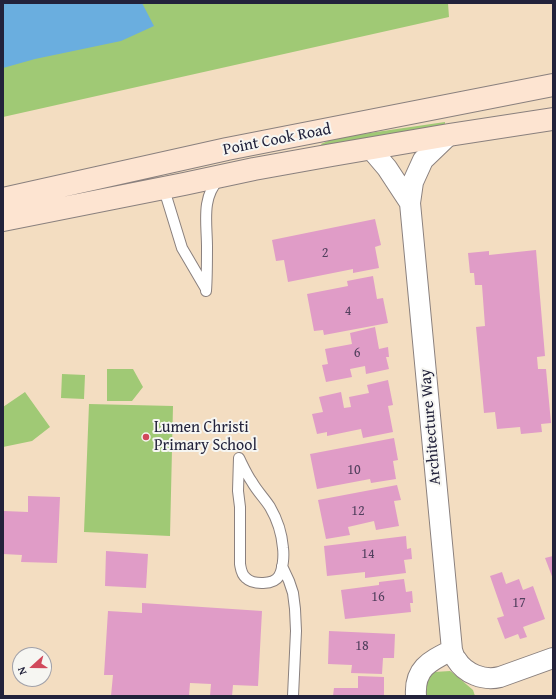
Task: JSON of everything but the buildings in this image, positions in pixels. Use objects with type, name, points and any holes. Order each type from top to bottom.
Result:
[{"type":"main road","name":"Point Cook Road","points":[[3,199],[234,148],[553,85]]},
{"type":"main road","name":"Point Cook Road","points":[[3,220],[162,189],[254,169],[449,134],[553,119]]},
{"type":"main road","points":[[178,160],[184,184]]},
{"type":"street","name":"Architecture Way","points":[[449,134],[423,160],[413,182],[410,203],[452,650],[455,659],[461,666],[478,677],[487,687],[494,679],[553,658]]},
{"type":"street","name":"Architecture Way","points":[[370,148],[391,173],[410,203]]},
{"type":"street","points":[[416,696],[415,687],[422,669],[437,658],[452,650]]},
{"type":"lane","points":[[162,189],[167,199],[182,248],[206,291],[207,246],[205,213],[210,192],[214,184],[221,176]]},
{"type":"lane","points":[[282,566],[279,576],[275,580],[269,582],[260,583],[251,581],[242,573],[240,564],[240,507],[238,491],[239,458],[252,482],[270,508],[277,522],[284,548],[282,566],[293,593],[296,631],[293,696]]},
{"type":"green space","points":[[3,3],[448,3],[449,17],[3,117]]},
{"type":"green space","points":[[445,122],[445,125],[322,146],[321,144],[335,138]]},
{"type":"green space","points":[[107,369],[133,369],[143,387],[132,401],[107,401]]},
{"type":"green space","points":[[62,374],[85,375],[84,399],[61,398]]},
{"type":"green space","points":[[25,392],[50,427],[32,441],[3,447],[3,407]]},
{"type":"green space","points":[[89,404],[173,406],[170,536],[84,532]]},
{"type":"green space","points":[[450,671],[473,690],[475,696],[425,696],[426,682],[434,672]]},
{"type":"water","points":[[3,3],[142,3],[154,26],[121,41],[35,59],[3,68]]},
{"type":"place","name":"Lumen Christi Primary School","points":[[146,437]]}]
